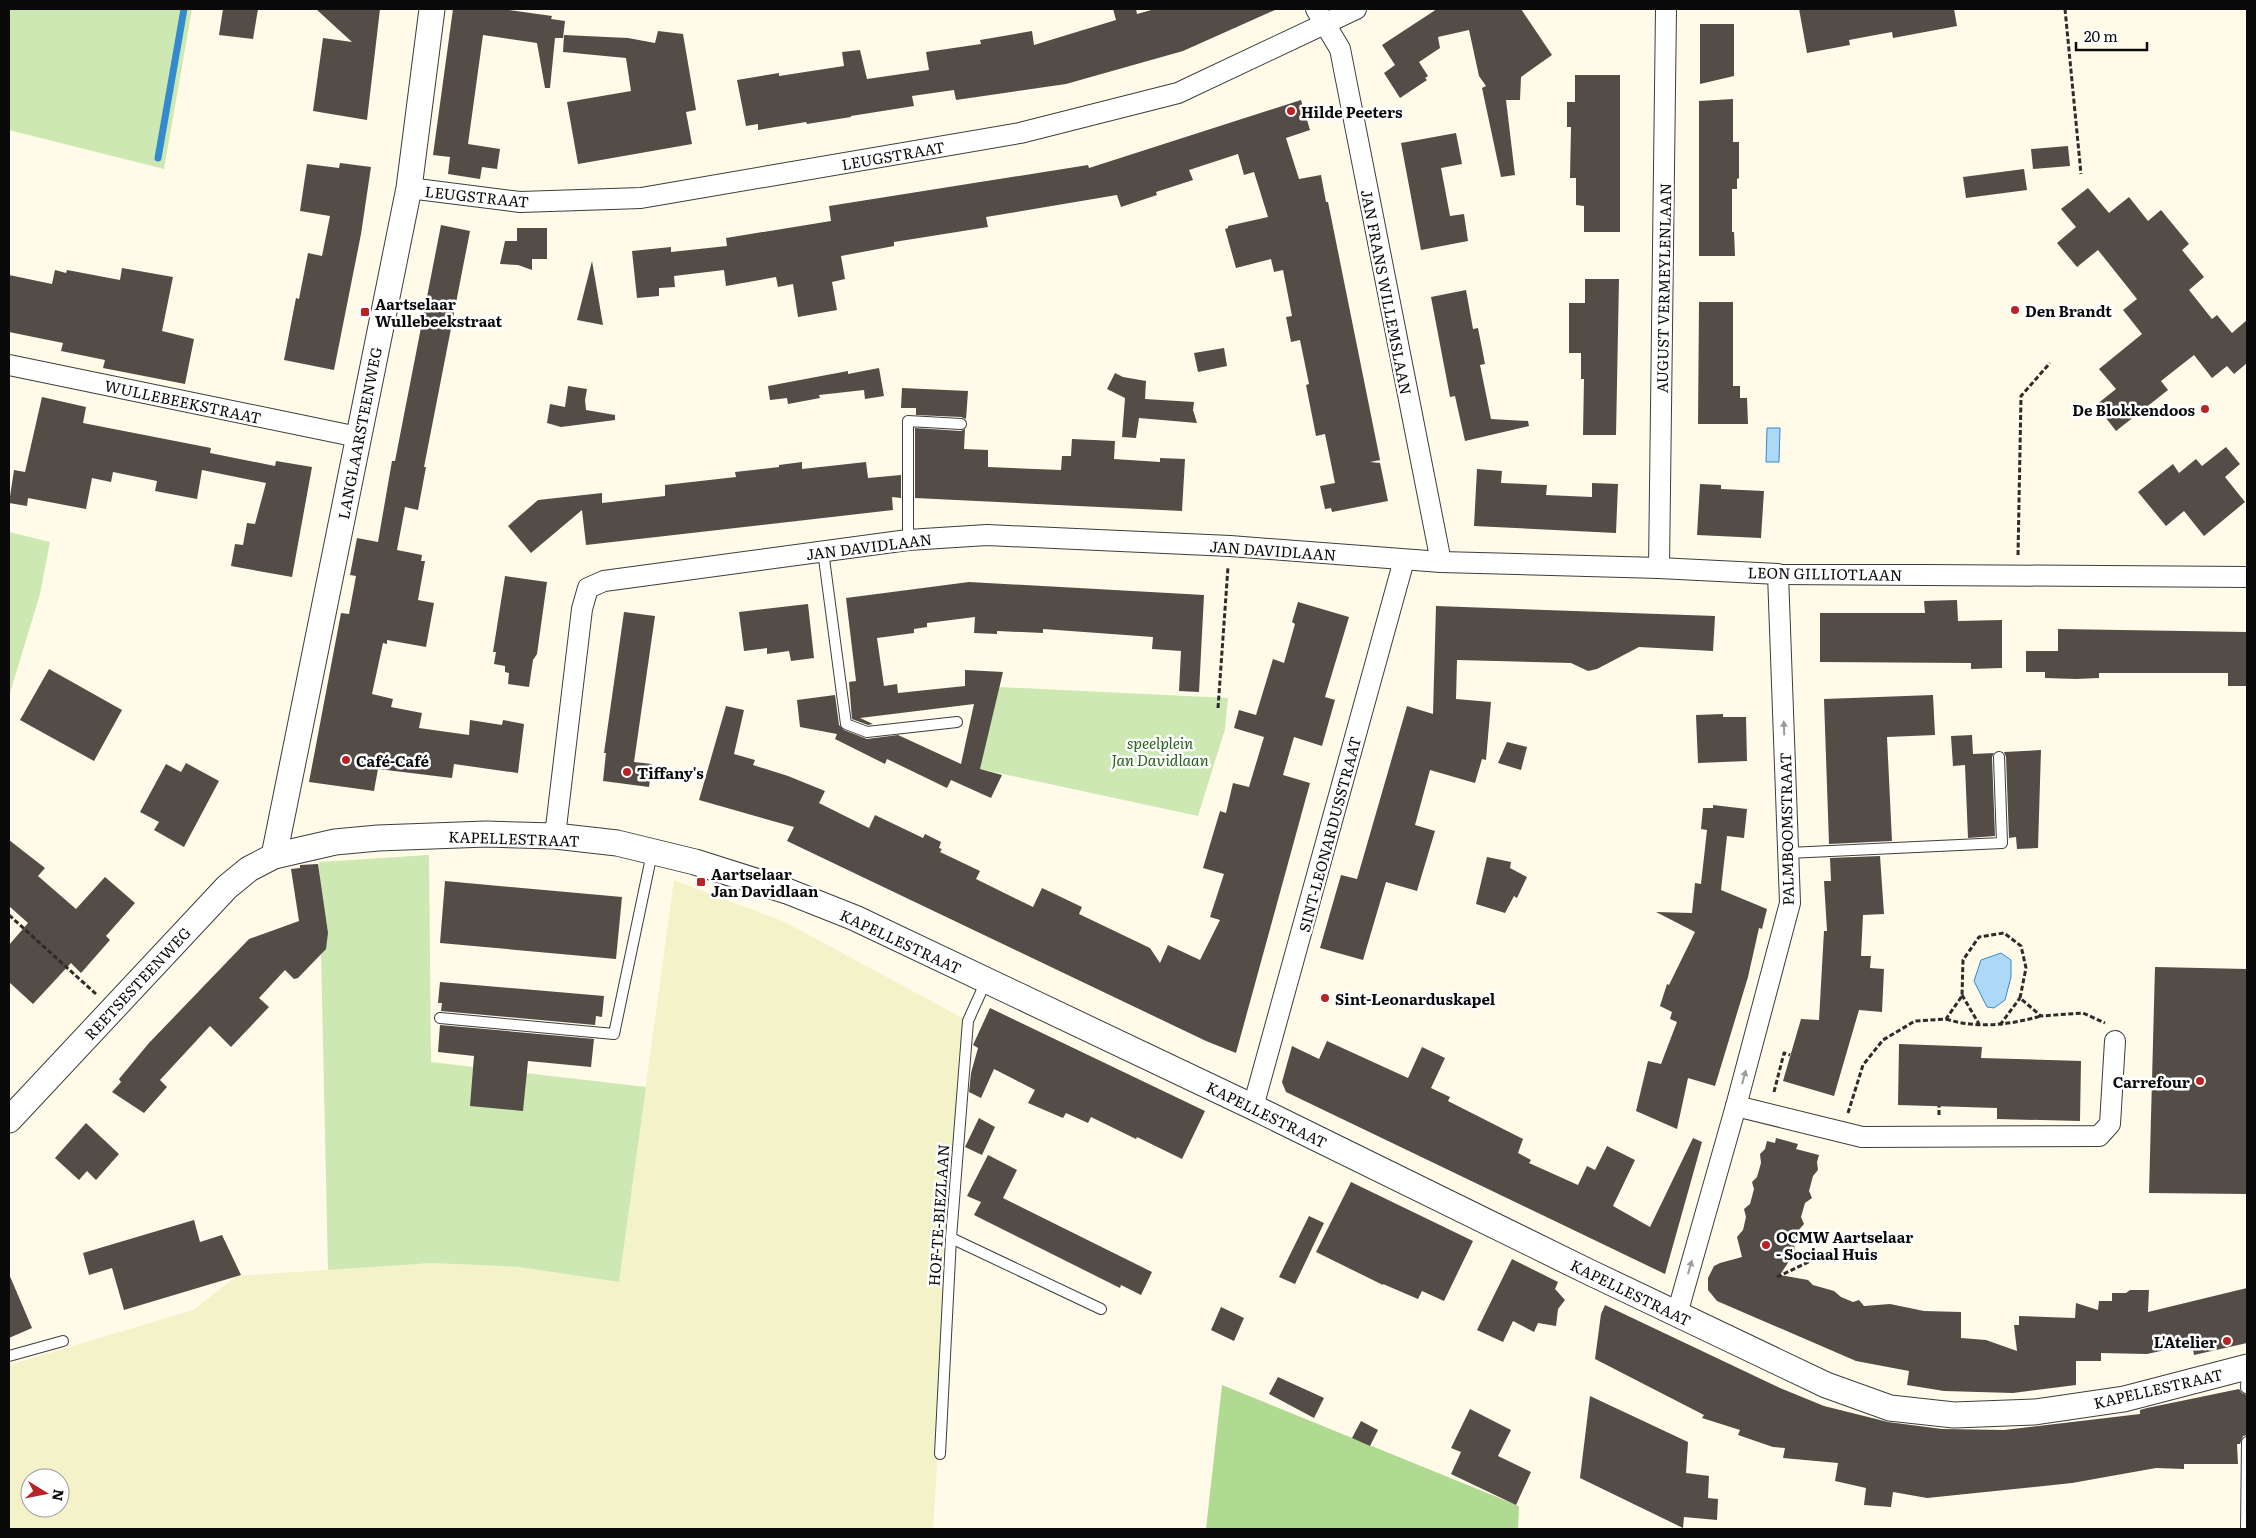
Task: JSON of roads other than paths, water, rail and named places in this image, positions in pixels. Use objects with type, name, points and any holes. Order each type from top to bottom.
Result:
[{"type":"street","name":"LANGLAARSTEENWEG","points":[[274,856],[408,188],[432,9]]},
{"type":"street","name":"LEUGSTRAAT","points":[[408,188],[520,202],[640,198],[1020,133],[1178,93],[1321,17],[1356,9]]},
{"type":"street","name":"AUGUST VERMEYLENLAAN","points":[[1659,568],[1666,9]]},
{"type":"street","name":"JAN FRANS WILLEMSLAAN","points":[[1321,17],[1340,48],[1441,562]]},
{"type":"street","name":"WULLEBEEKSTRAAT","points":[[9,365],[358,436]]},
{"type":"street","name":"JAN DAVIDLAAN","points":[[555,836],[582,609],[588,588],[604,580],[908,540],[987,535],[1230,546],[1404,560]]},
{"type":"street","name":"LEON GILLIOTLAAN","points":[[1404,560],[1659,568],[1778,574],[2247,577]]},
{"type":"street","name":"SINT-LEONARDUSSTRAAT","points":[[1253,1107],[1404,560]]},
{"type":"street","name":"PALMBOOMSTRAAT","points":[[1677,1314],[1736,1106],[1790,903],[1778,574]]},
{"type":"street","name":"KAPELLESTRAAT","points":[[274,856],[335,842],[378,838],[486,834],[555,836],[617,843],[695,862],[787,890],[855,918],[1253,1107],[1826,1385],[1890,1408],[1954,1415],[2035,1412],[2124,1399],[2247,1374]]},
{"type":"street","name":"REETSESTEENWEG","points":[[9,1120],[227,887],[249,869],[274,856]]},
{"type":"street","points":[[1736,1106],[1862,1137],[2099,1136],[2110,1124],[2115,1042]]},
{"type":"lane","points":[[908,540],[908,421],[961,424]]},
{"type":"lane","points":[[823,551],[846,724],[867,732],[957,722]]},
{"type":"lane","points":[[1788,853],[2002,843],[1999,757]]},
{"type":"lane","points":[[440,1018],[614,1034],[652,852]]},
{"type":"lane","name":"HOF-TE-BIEZLAAN","points":[[940,1454],[950,1238],[968,1021],[986,981]]},
{"type":"lane","points":[[950,1238],[1101,1309]]},
{"type":"lane","points":[[9,1356],[63,1341]]},
{"type":"lane","points":[[2246,1529],[2247,1442]]},
{"type":"water","points":[[1767,428],[1780,428],[1779,462],[1766,462]]},
{"type":"water","points":[[2001,953],[2011,960],[2011,977],[2005,1000],[1994,1008],[1987,1007],[1974,981],[1981,960]]},
{"type":"waterway","points":[[158,158],[184,9]]},
{"type":"place","name":"Hilde Peeters","points":[[1291,111]]},
{"type":"place","name":"Den Brandt","points":[[2015,310]]},
{"type":"place","name":"Aartselaar Wullebeekstraat","points":[[365,312]]},
{"type":"place","name":"De Blokkendoos","points":[[2205,409]]},
{"type":"place","name":"Café-Café","points":[[346,760]]},
{"type":"place","name":"Tiffany's","points":[[627,772]]},
{"type":"place","name":"Aartselaar Jan Davidlaan","points":[[701,882]]},
{"type":"place","name":"Sint-Leonarduskapel","points":[[1325,998]]},
{"type":"place","name":"Carrefour","points":[[2200,1081]]},
{"type":"place","name":"OCMW Aartselaar - Sociaal Huis","points":[[1766,1245]]},
{"type":"place","name":"L'Atelier","points":[[2227,1341]]},
{"type":"park label","name":"speelplein Jan Davidlaan","points":[[1160,750]]}]
